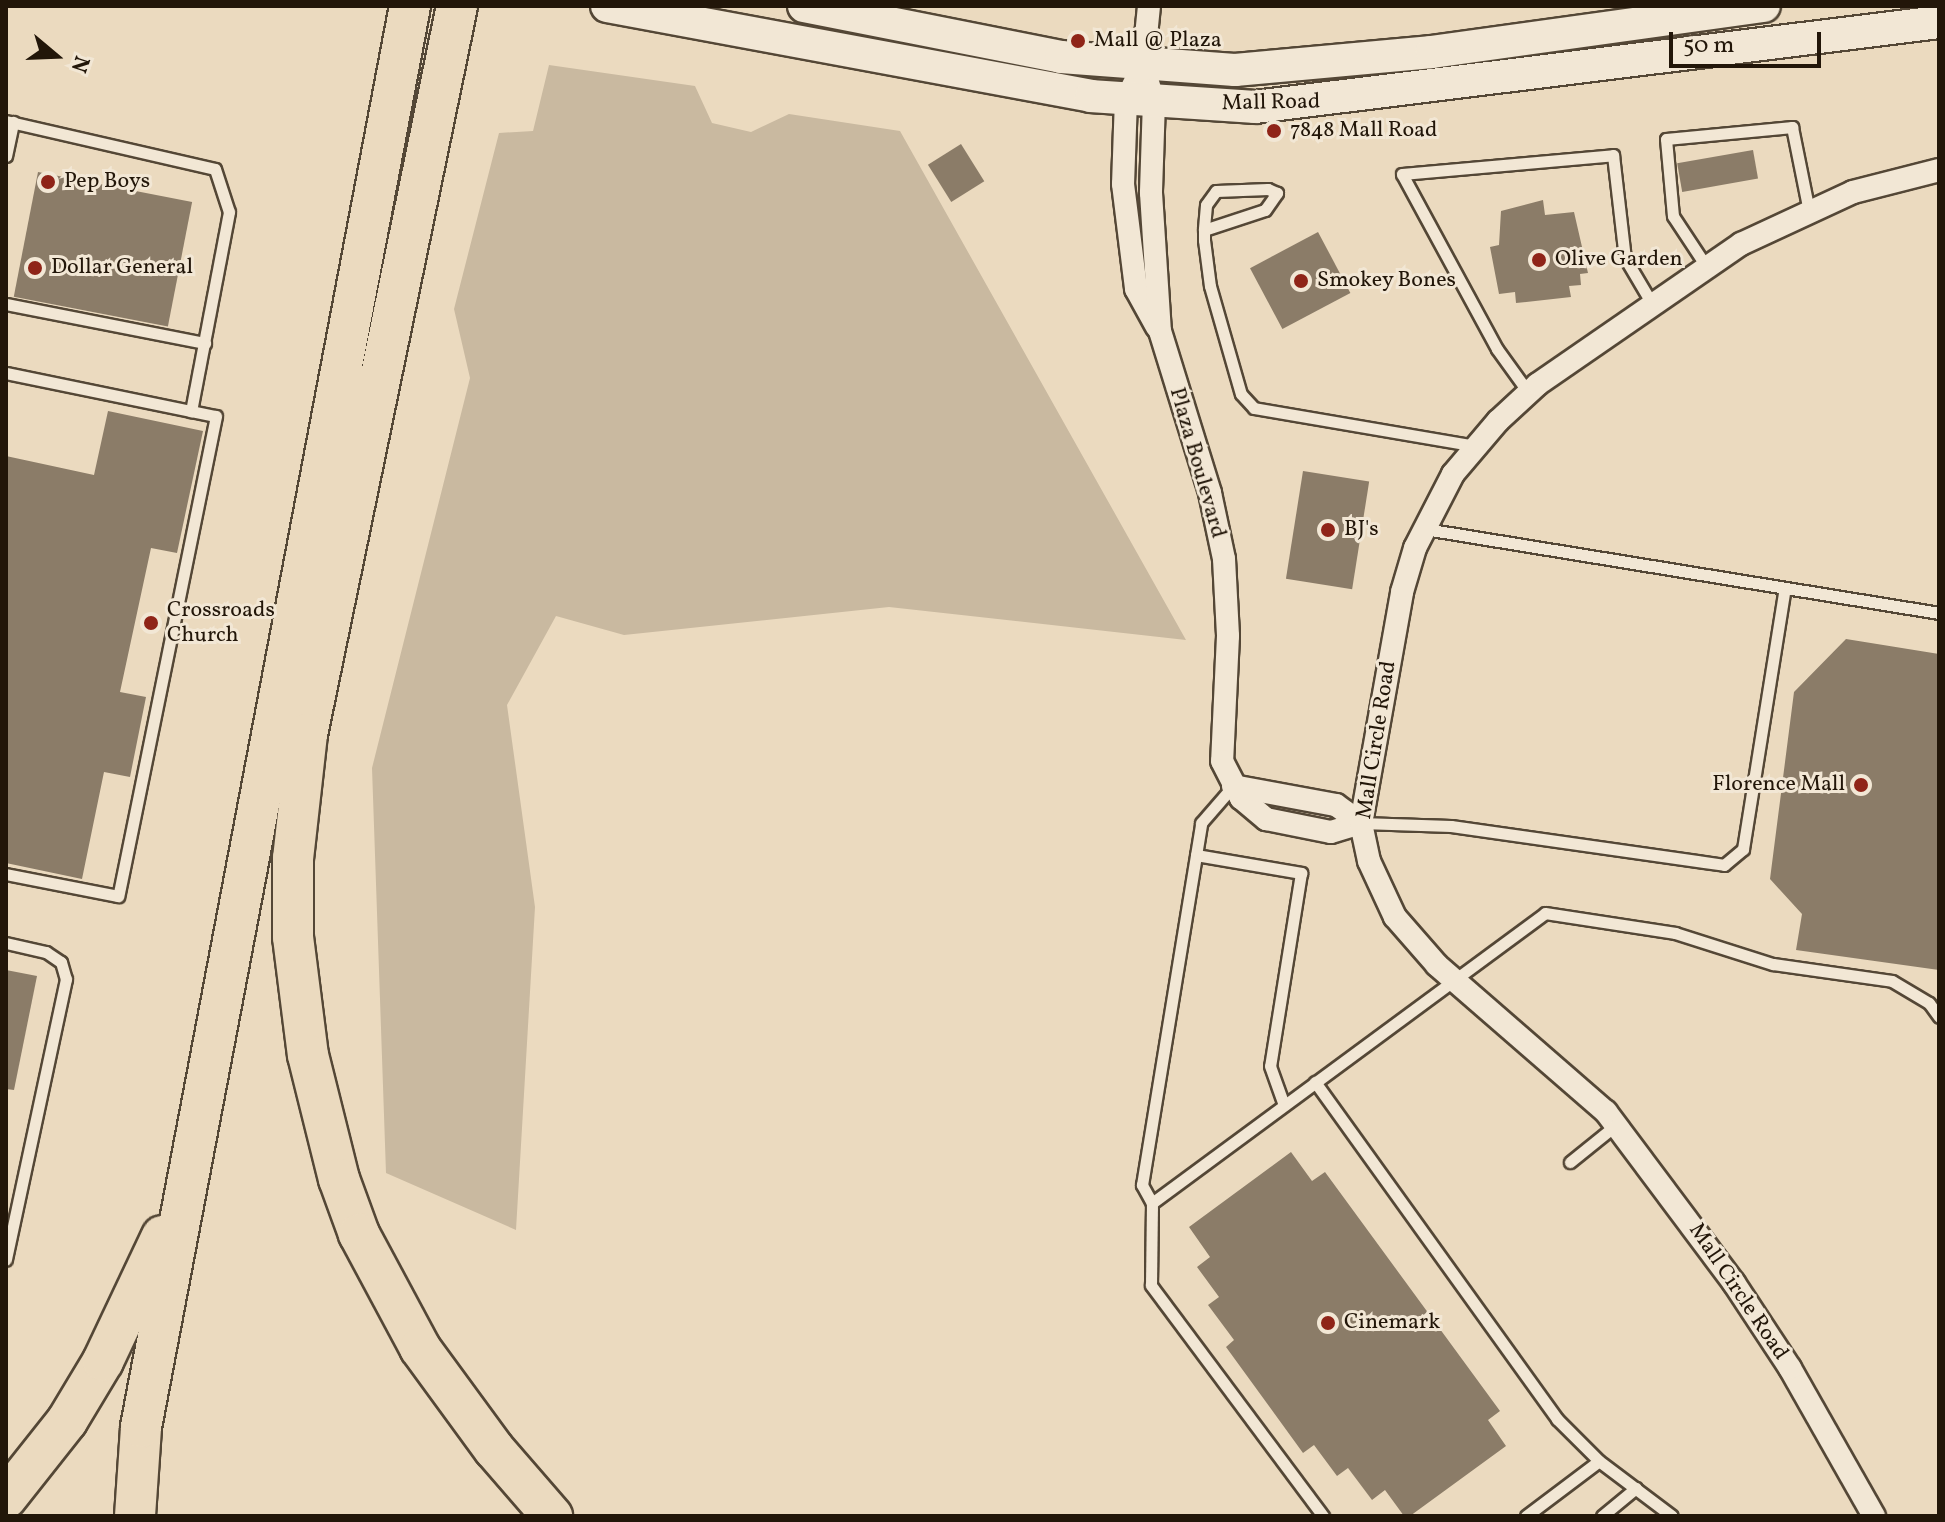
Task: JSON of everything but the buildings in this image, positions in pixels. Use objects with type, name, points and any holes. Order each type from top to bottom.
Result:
[{"type":"highway","points":[[135,1516],[141,1427],[410,6]]},
{"type":"highway","points":[[457,6],[309,720],[293,858],[293,937],[313,1081],[339,1179],[359,1234],[420,1348],[494,1449],[552,1516]]},
{"type":"highway","points":[[6,1498],[67,1421],[103,1361],[191,1170]]},
{"type":"main road","name":"Mall Road","points":[[607,6],[921,67],[1140,100],[1255,107],[1328,102],[1939,22]]},
{"type":"main road","name":"Mall Road","points":[[804,6],[1061,57],[1143,66],[1235,70],[1304,65],[1764,6]]},
{"type":"street","name":"Plaza Boulevard","points":[[1149,6],[1125,225],[1136,289],[1160,331],[1210,493],[1224,559],[1228,636],[1220,741],[1222,761],[1233,786]]},
{"type":"street","name":"Plaza Boulevard","points":[[1140,100],[1160,331]]},
{"type":"street","name":"Mall Circle Road","points":[[1874,1516],[1790,1368],[1734,1283],[1616,1125],[1457,981],[1395,917],[1369,861],[1361,823],[1402,592],[1425,529],[1453,474],[1476,446],[1528,392],[1706,266],[1809,211],[1853,192],[1939,170]]},
{"type":"street","points":[[1233,786],[1336,805],[1361,823]]},
{"type":"lane","points":[[6,156],[9,122],[215,169],[229,212],[191,411]]},
{"type":"lane","points":[[1706,266],[1673,216],[1666,139],[1792,127],[1809,211]]},
{"type":"lane","points":[[1528,392],[1497,349],[1402,174],[1613,155],[1625,258],[1651,302]]},
{"type":"lane","points":[[1204,230],[1265,210],[1277,193],[1268,189],[1216,191],[1206,205],[1204,230],[1210,286],[1241,394],[1254,408],[1476,446]]},
{"type":"lane","points":[[6,304],[205,343]]},
{"type":"lane","points":[[6,373],[216,416],[118,896],[6,874]]},
{"type":"lane","points":[[1425,529],[1755,580],[1784,592],[1939,613]]},
{"type":"lane","points":[[1361,823],[1451,826],[1724,865],[1743,849],[1784,592]]},
{"type":"lane","points":[[1233,786],[1201,823],[1142,1185],[1152,1203],[1151,1285],[1323,1516]]},
{"type":"lane","points":[[1196,855],[1301,873],[1270,1066],[1284,1105]]},
{"type":"lane","points":[[1152,1203],[1457,981],[1545,913],[1675,933],[1773,964],[1892,981],[1929,1003],[1939,1017]]},
{"type":"lane","points":[[6,943],[46,952],[61,962],[66,979],[6,1260]]},
{"type":"lane","points":[[1315,1082],[1557,1419],[1599,1461],[1672,1516]]},
{"type":"lane","points":[[1570,1162],[1616,1125]]},
{"type":"lane","points":[[1526,1516],[1599,1461]]},
{"type":"lane","points":[[1602,1516],[1636,1488]]},
{"type":"shaded area","points":[[549,65],[695,86],[712,123],[751,132],[789,114],[900,131],[1186,640],[889,607],[624,635],[556,616],[507,705],[535,907],[516,1230],[386,1173],[372,768],[470,378],[454,309],[499,133],[533,131]]},
{"type":"place","name":"Mall @ Plaza","points":[[1078,41]]},
{"type":"place","name":"7848 Mall Road","points":[[1274,131]]},
{"type":"place","name":"Pep Boys","points":[[48,182]]},
{"type":"place","name":"Olive Garden","points":[[1539,260]]},
{"type":"place","name":"Dollar General","points":[[35,268]]},
{"type":"place","name":"Smokey Bones","points":[[1301,281]]},
{"type":"place","name":"BJ's","points":[[1328,530]]},
{"type":"place","name":"Crossroads Church","points":[[151,623]]},
{"type":"place","name":"Florence Mall","points":[[1861,785]]},
{"type":"place","name":"Cinemark","points":[[1328,1323]]}]
